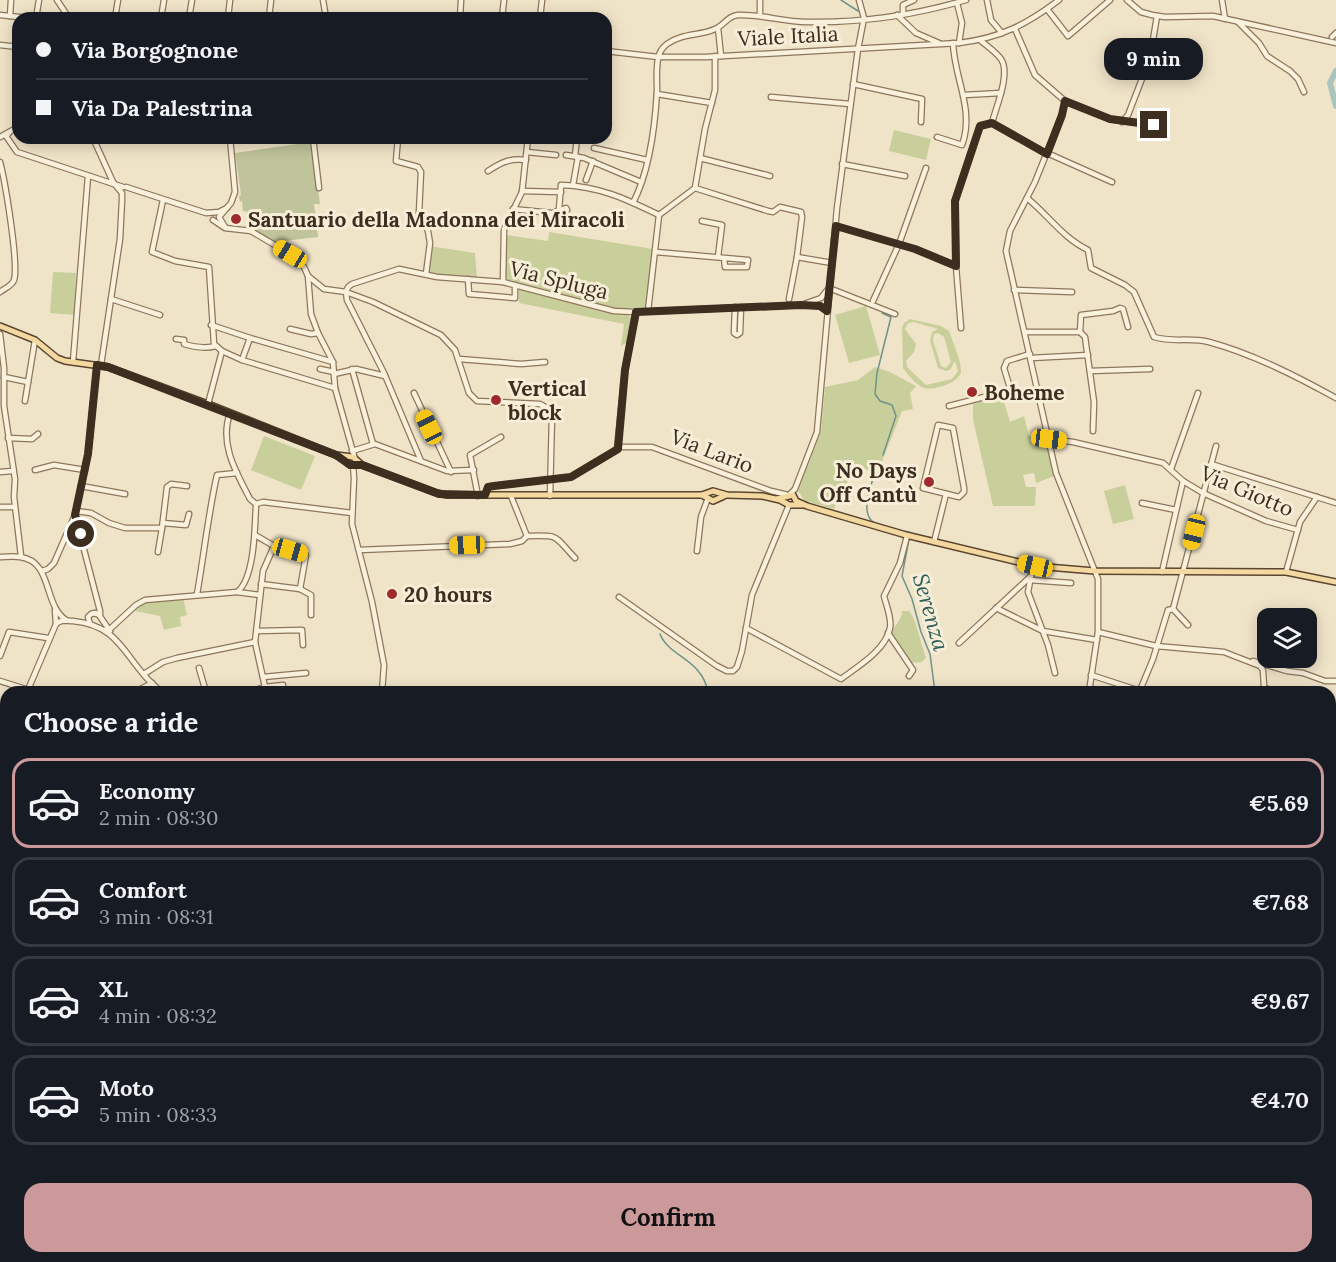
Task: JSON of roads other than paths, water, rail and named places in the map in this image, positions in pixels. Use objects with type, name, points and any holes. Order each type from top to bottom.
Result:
[{"type":"main road","points":[[0,326],[35,340],[57,358],[99,365],[230,412],[439,494],[710,497],[754,495],[789,500],[909,536],[1035,566],[1095,571],[1286,572],[1336,582]]},
{"type":"street","points":[[0,15],[10,16],[11,0]]},
{"type":"street","points":[[760,0],[760,16]]},
{"type":"street","points":[[619,597],[722,669],[733,671],[740,656],[752,595],[816,435],[842,164],[864,18],[859,0]]},
{"type":"street","points":[[903,14],[903,5],[914,0]]},
{"type":"street","points":[[633,203],[647,160],[657,94],[658,57],[663,48],[678,38],[718,28],[732,15],[806,22],[897,15],[931,10],[966,0]]},
{"type":"street","points":[[987,0],[991,20],[1002,33]]},
{"type":"street","name":"Viale Italia","points":[[612,52],[658,57],[718,56],[956,43],[980,40],[1015,29],[1032,20],[1059,0]]},
{"type":"street","points":[[1047,9],[1068,36],[1110,0]]},
{"type":"street","points":[[1127,0],[1141,12],[1157,16],[1210,16],[1319,40],[1334,39]]},
{"type":"street","points":[[1222,0],[1225,19]]},
{"type":"street","points":[[937,137],[962,145],[967,125],[964,95],[954,60],[962,23],[957,3]]},
{"type":"street","points":[[897,15],[916,33],[941,44]]},
{"type":"street","points":[[1122,122],[1128,115],[1150,58],[1157,16]]},
{"type":"street","points":[[1238,22],[1259,43],[1267,56],[1298,79],[1304,92]]},
{"type":"street","points":[[648,311],[659,215],[695,188],[712,103],[718,56],[718,28]]},
{"type":"street","points":[[1015,29],[1035,75],[1065,101],[1110,119],[1154,125]]},
{"type":"street","points":[[980,40],[1003,61],[1005,70],[992,123]]},
{"type":"street","points":[[853,84],[922,99],[921,122]]},
{"type":"street","points":[[964,95],[1001,93]]},
{"type":"street","points":[[657,94],[712,103]]},
{"type":"street","points":[[771,97],[850,104]]},
{"type":"street","points":[[1065,101],[1047,153],[1007,242],[1007,261],[1031,356],[1056,473],[1098,579],[1098,632],[1090,686]]},
{"type":"street","points":[[961,328],[956,266],[955,201],[980,126],[992,123],[1047,153],[1112,182]]},
{"type":"street","points":[[0,137],[12,131]]},
{"type":"street","points":[[7,140],[6,136],[9,133]]},
{"type":"street","points":[[0,137],[7,140],[17,152],[114,184],[125,190],[203,212],[214,212],[227,208]]},
{"type":"street","points":[[96,144],[114,184]]},
{"type":"street","points":[[213,220],[227,208],[235,188],[231,144]]},
{"type":"street","points":[[314,144],[319,188]]},
{"type":"street","points":[[397,144],[396,161],[418,167],[421,171],[419,213],[428,231],[430,243],[426,274]]},
{"type":"street","points":[[503,282],[504,229],[522,191],[528,144]]},
{"type":"street","points":[[573,185],[577,144]]},
{"type":"street","points":[[594,148],[647,160]]},
{"type":"street","points":[[527,152],[556,155]]},
{"type":"street","points":[[567,155],[593,161],[641,182]]},
{"type":"street","points":[[488,171],[513,158],[526,160]]},
{"type":"street","points":[[700,158],[770,176]]},
{"type":"street","points":[[586,180],[593,161]]},
{"type":"street","points":[[0,162],[11,228],[15,277],[9,286],[0,292]]},
{"type":"street","points":[[842,164],[905,176]]},
{"type":"street","points":[[873,301],[899,244],[926,168]]},
{"type":"street","points":[[73,362],[88,176]]},
{"type":"street","points":[[106,182],[111,178]]},
{"type":"street","points":[[513,209],[557,210],[561,185],[573,185],[608,192],[659,215]]},
{"type":"street","points":[[695,188],[773,212],[780,207],[798,210],[802,217],[789,299]]},
{"type":"street","points":[[42,571],[54,564],[76,513],[88,454],[99,365],[120,239],[122,200],[125,190]]},
{"type":"street","points":[[522,191],[561,192]]},
{"type":"street","points":[[1027,198],[1041,209],[1068,239],[1088,250],[1091,267],[1134,292],[1154,338],[1168,341],[1187,338],[1230,347],[1336,398]]},
{"type":"street","points":[[164,200],[152,252],[175,261],[208,267],[213,344],[242,360],[335,388]]},
{"type":"street","points":[[203,212],[227,229],[251,231],[297,259],[308,276],[324,288],[346,292],[384,307],[441,335],[453,347],[469,393],[477,401],[540,404],[549,409],[552,416],[550,496]]},
{"type":"street","points":[[214,212],[219,214],[227,229]]},
{"type":"street","points":[[213,220],[214,212]]},
{"type":"street","points":[[656,252],[721,258],[748,260],[747,267],[725,267],[721,258],[724,219]]},
{"type":"street","points":[[702,221],[722,225]]},
{"type":"street","points":[[836,226],[899,244],[956,266]]},
{"type":"street","points":[[797,257],[832,263]]},
{"type":"street","name":"Via Spluga","points":[[346,292],[349,285],[397,269],[503,282],[614,311],[801,305],[820,306],[827,311]]},
{"type":"street","points":[[308,276],[310,314],[333,362],[335,388],[353,461],[353,527],[384,665],[382,686]]},
{"type":"street","points":[[468,279],[469,294],[515,298],[516,285]]},
{"type":"street","points":[[828,302],[821,298],[829,288]]},
{"type":"street","points":[[829,288],[895,314]]},
{"type":"street","points":[[1014,290],[1072,292]]},
{"type":"street","points":[[346,292],[421,461]]},
{"type":"street","name":"Via Spluga","points":[[801,305],[821,298]]},
{"type":"street","points":[[111,300],[160,315]]},
{"type":"street","points":[[738,307],[740,333],[737,335],[734,333],[738,307]]},
{"type":"street","points":[[1080,332],[1080,317],[1083,314],[1113,311],[1118,308],[1123,309],[1128,327]]},
{"type":"street","points":[[618,449],[625,370],[636,312]]},
{"type":"street","points":[[211,325],[333,362]]},
{"type":"street","points":[[290,329],[311,334],[318,333]]},
{"type":"street","points":[[1025,332],[1080,332],[1085,337],[1094,402],[1093,431]]},
{"type":"street","points":[[0,334],[4,406],[21,556]]},
{"type":"street","points":[[242,360],[250,338]]},
{"type":"street","points":[[176,339],[184,340],[184,344],[190,346],[207,348],[216,346]]},
{"type":"street","points":[[25,401],[35,340]]},
{"type":"street","points":[[208,404],[222,351]]},
{"type":"street","points":[[949,406],[1008,391],[1010,388],[1004,368],[1007,361],[1031,356],[1088,355]]},
{"type":"street","points":[[459,359],[521,364],[545,362]]},
{"type":"street","points":[[320,369],[334,373],[352,369],[366,370],[385,376]]},
{"type":"street","points":[[352,369],[373,444]]},
{"type":"street","points":[[1090,370],[1150,369]]},
{"type":"street","points":[[4,378],[28,382]]},
{"type":"street","points":[[414,393],[451,472]]},
{"type":"street","points":[[1171,470],[1198,393]]},
{"type":"street","points":[[230,412],[226,422],[225,437],[228,451],[250,500],[256,504]]},
{"type":"street","points":[[938,425],[953,428],[964,488],[964,492],[959,497],[946,494],[923,488],[938,425]]},
{"type":"street","points":[[8,438],[32,439],[38,434]]},
{"type":"street","points":[[480,493],[470,454],[501,437]]},
{"type":"street","name":"Via Giotto","points":[[1049,439],[1073,442],[1163,463],[1183,481],[1203,493],[1266,520],[1298,530]]},
{"type":"street","points":[[353,461],[373,444]]},
{"type":"street","points":[[373,444],[451,472],[474,470]]},
{"type":"street","points":[[1173,609],[1216,446]]},
{"type":"street","name":"Via Lario","points":[[480,493],[488,487],[574,476],[623,447],[657,448],[789,500]]},
{"type":"street","points":[[1211,464],[1336,502]]},
{"type":"street","points":[[35,470],[54,465],[85,470]]},
{"type":"street","points":[[0,472],[13,471]]},
{"type":"street","points":[[197,594],[217,475],[237,473]]},
{"type":"street","points":[[1161,572],[1183,481]]},
{"type":"street","points":[[158,552],[167,487],[171,484],[187,486]]},
{"type":"street","points":[[81,486],[125,494]]},
{"type":"street","points":[[934,542],[946,494]]},
{"type":"street","points":[[511,496],[527,536]]},
{"type":"street","points":[[697,551],[701,517],[710,497]]},
{"type":"street","points":[[1286,572],[1300,522],[1317,497]]},
{"type":"street","points":[[256,504],[262,502],[352,513]]},
{"type":"street","points":[[1142,503],[1176,510]]},
{"type":"street","points":[[237,592],[246,578],[255,535],[256,504]]},
{"type":"street","points":[[0,507],[14,507]]},
{"type":"street","points":[[76,513],[91,513],[109,523],[135,528],[186,525],[189,514]]},
{"type":"street","points":[[76,513],[100,609],[98,624],[92,625]]},
{"type":"street","points":[[746,628],[841,679],[875,653],[890,630],[884,596],[900,563],[909,536],[931,538],[937,533]]},
{"type":"street","points":[[255,535],[274,546],[306,555],[300,589]]},
{"type":"street","points":[[359,550],[510,543],[522,541],[527,536],[552,535],[575,558]]},
{"type":"street","points":[[265,686],[255,642],[263,571],[274,546]]},
{"type":"street","points":[[0,557],[21,556],[42,571],[55,609],[56,624],[29,686]]},
{"type":"street","points":[[1035,566],[1028,592],[1055,673]]},
{"type":"street","points":[[959,643],[1030,578],[1071,583]]},
{"type":"street","points":[[261,584],[300,589],[311,595],[311,615]]},
{"type":"street","points":[[109,630],[136,604],[145,600],[237,592],[260,595]]},
{"type":"street","points":[[996,608],[1043,632],[1097,640]]},
{"type":"street","points":[[55,609],[66,620]]},
{"type":"street","points":[[1173,609],[1188,625]]},
{"type":"street","points":[[1142,686],[1168,610],[1173,609]]},
{"type":"street","points":[[98,615],[155,686]]},
{"type":"street","points":[[78,621],[98,615]]},
{"type":"street","points":[[88,617],[92,625]]},
{"type":"street","points":[[56,624],[66,620],[78,621],[109,630]]},
{"type":"street","points":[[257,631],[302,630],[303,645]]},
{"type":"street","points":[[0,656],[9,632],[48,638]]},
{"type":"street","points":[[1098,632],[1156,646],[1224,652],[1325,681],[1336,681]]},
{"type":"street","points":[[888,633],[913,670],[909,676]]},
{"type":"street","points":[[144,674],[163,662],[255,642]]},
{"type":"street","points":[[1247,660],[1263,670],[1264,686]]},
{"type":"street","points":[[199,668],[204,686]]},
{"type":"street","points":[[263,677],[306,673]]},
{"type":"street","points":[[1091,675],[1122,686]]},
{"type":"street","points":[[0,681],[15,686]]},
{"type":"street","points":[[146,686],[152,683]]},
{"type":"street","points":[[274,686],[283,685]]},
{"type":"waterway","name":"Serenza","points":[[841,0],[858,11]]},
{"type":"waterway","points":[[1336,71],[1330,83],[1336,106]]},
{"type":"waterway","name":"Serenza","points":[[882,313],[891,317],[877,373],[875,394],[880,401],[892,405],[896,416],[883,455]]},
{"type":"waterway","name":"Serenza","points":[[879,464],[867,500],[868,515],[878,524],[908,532],[908,534]]},
{"type":"waterway","name":"Serenza","points":[[909,539],[902,576],[930,654],[934,686]]},
{"type":"waterway","points":[[660,634],[670,648],[693,665],[706,686]]},
{"type":"place","name":"Santuario della Madonna dei Miracoli","points":[[236,219]]},
{"type":"place","name":"Boheme","points":[[972,392]]},
{"type":"place","name":"Vertical block","points":[[496,400]]},
{"type":"place","name":"No Days Off Cantù","points":[[929,482]]},
{"type":"place","name":"20 hours","points":[[392,594]]}]
